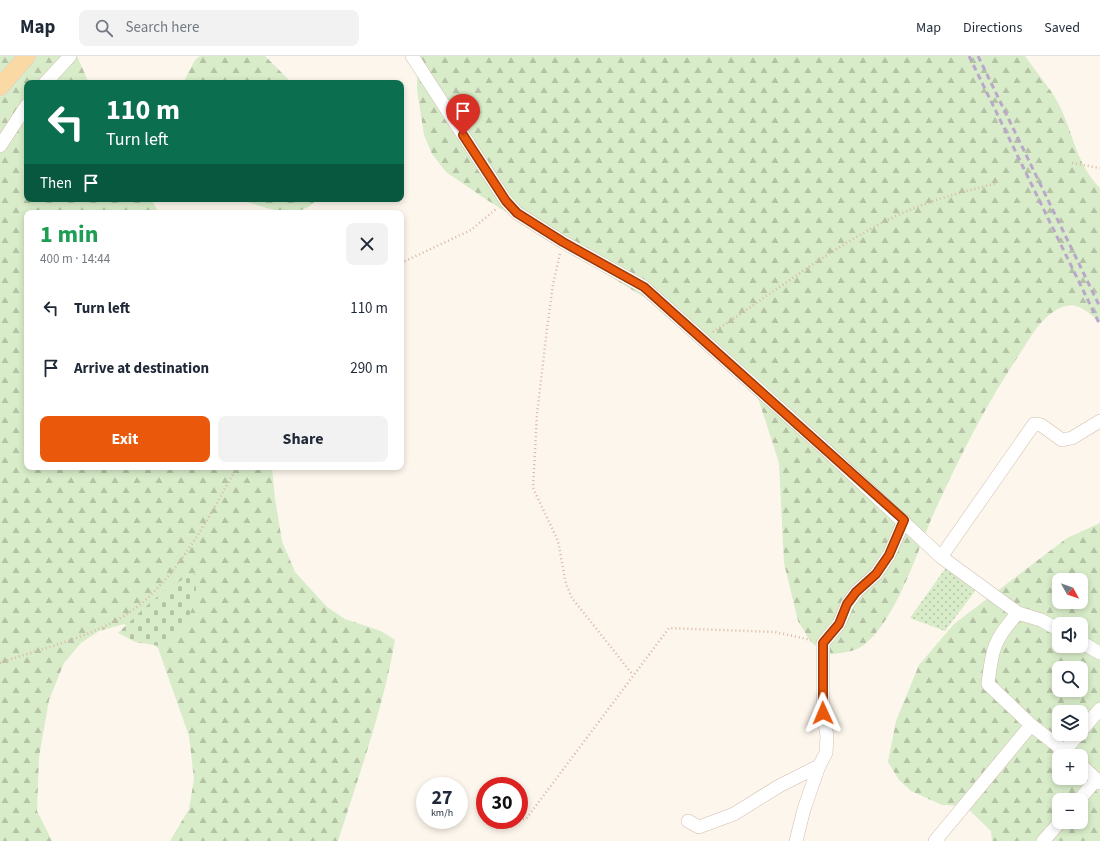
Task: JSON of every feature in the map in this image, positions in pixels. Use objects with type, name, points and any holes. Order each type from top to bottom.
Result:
[{"type":"main road","points":[[0,87],[27,56]]},
{"type":"street","points":[[48,80],[70,56]]},
{"type":"street","points":[[412,56],[506,201],[517,213],[563,242],[644,287],[703,338],[904,520],[941,557],[1018,613],[1041,620],[1052,626]]},
{"type":"street","points":[[0,146],[24,110]]},
{"type":"street","points":[[941,557],[1034,424],[1041,425],[1062,440],[1072,438],[1100,421]]},
{"type":"street","points":[[796,841],[804,809],[819,766],[826,753],[827,736],[823,713],[823,643],[839,624],[847,604],[856,592],[876,574],[889,555],[904,520]]},
{"type":"street","points":[[1018,613],[1003,629],[992,652],[988,684],[1032,725],[1063,749]]},
{"type":"street","points":[[1088,646],[1100,653]]},
{"type":"street","points":[[1088,723],[1100,708]]},
{"type":"street","points":[[935,841],[1032,725]]},
{"type":"street","points":[[688,821],[699,827],[734,814],[779,786],[819,766]]},
{"type":"street","points":[[1085,793],[1098,781],[1088,772]]},
{"type":"street","points":[[1043,841],[1054,829]]},
{"type":"path","points":[[1072,163],[1100,168]]},
{"type":"path","points":[[703,338],[763,300],[802,271],[898,215],[940,198],[997,183]]},
{"type":"path","points":[[404,263],[471,230],[506,201]]},
{"type":"path","points":[[563,242],[553,284],[547,329],[537,414],[533,488],[558,541],[566,584],[572,598],[633,675]]},
{"type":"path","points":[[0,663],[97,630],[130,612],[151,593],[178,562],[214,507],[235,470]]},
{"type":"path","points":[[528,816],[669,628],[775,632],[823,643]]},
{"type":"green space","points":[[0,56],[77,56],[88,80],[24,80],[24,202],[153,202],[157,210],[24,210],[24,470],[272,470],[275,499],[282,541],[295,572],[327,607],[345,619],[381,631],[395,640],[377,717],[338,841],[170,841],[189,809],[194,779],[189,736],[158,648],[142,635],[124,624],[99,631],[81,643],[64,663],[49,700],[39,757],[37,811],[52,841],[0,841]]},
{"type":"green space","points":[[200,56],[265,56],[289,80],[185,80],[195,60]]},
{"type":"green space","points":[[417,56],[1025,56],[1050,89],[1057,101],[1079,157],[1091,178],[1100,188],[1100,322],[1080,307],[1071,305],[1058,309],[1044,319],[1038,326],[983,414],[962,454],[933,515],[913,566],[896,603],[875,634],[864,645],[850,651],[826,655],[810,641],[798,621],[784,563],[779,463],[759,401],[738,366],[685,322],[487,200],[446,172],[432,154],[424,135],[417,90]]},
{"type":"green space","points":[[248,202],[314,202],[300,210],[274,210]]},
{"type":"green space","points":[[1100,523],[1100,841],[992,841],[991,831],[965,806],[942,805],[911,791],[899,780],[888,762],[896,721],[919,665],[954,624],[1067,538]]},
{"type":"green space","points":[[947,566],[975,591],[945,631],[910,618]]},
{"type":"green space","points":[[195,574],[195,597],[190,614],[166,647],[135,642],[118,633],[163,592]]},
{"type":"railway","points":[[969,56],[1100,325]]},
{"type":"railway","points":[[978,56],[1100,307]]},
{"type":"route","points":[[463,135],[506,201],[517,213],[563,242],[644,287],[703,338],[904,520],[889,555],[876,574],[856,592],[847,604],[839,624],[823,643],[823,713]]}]
